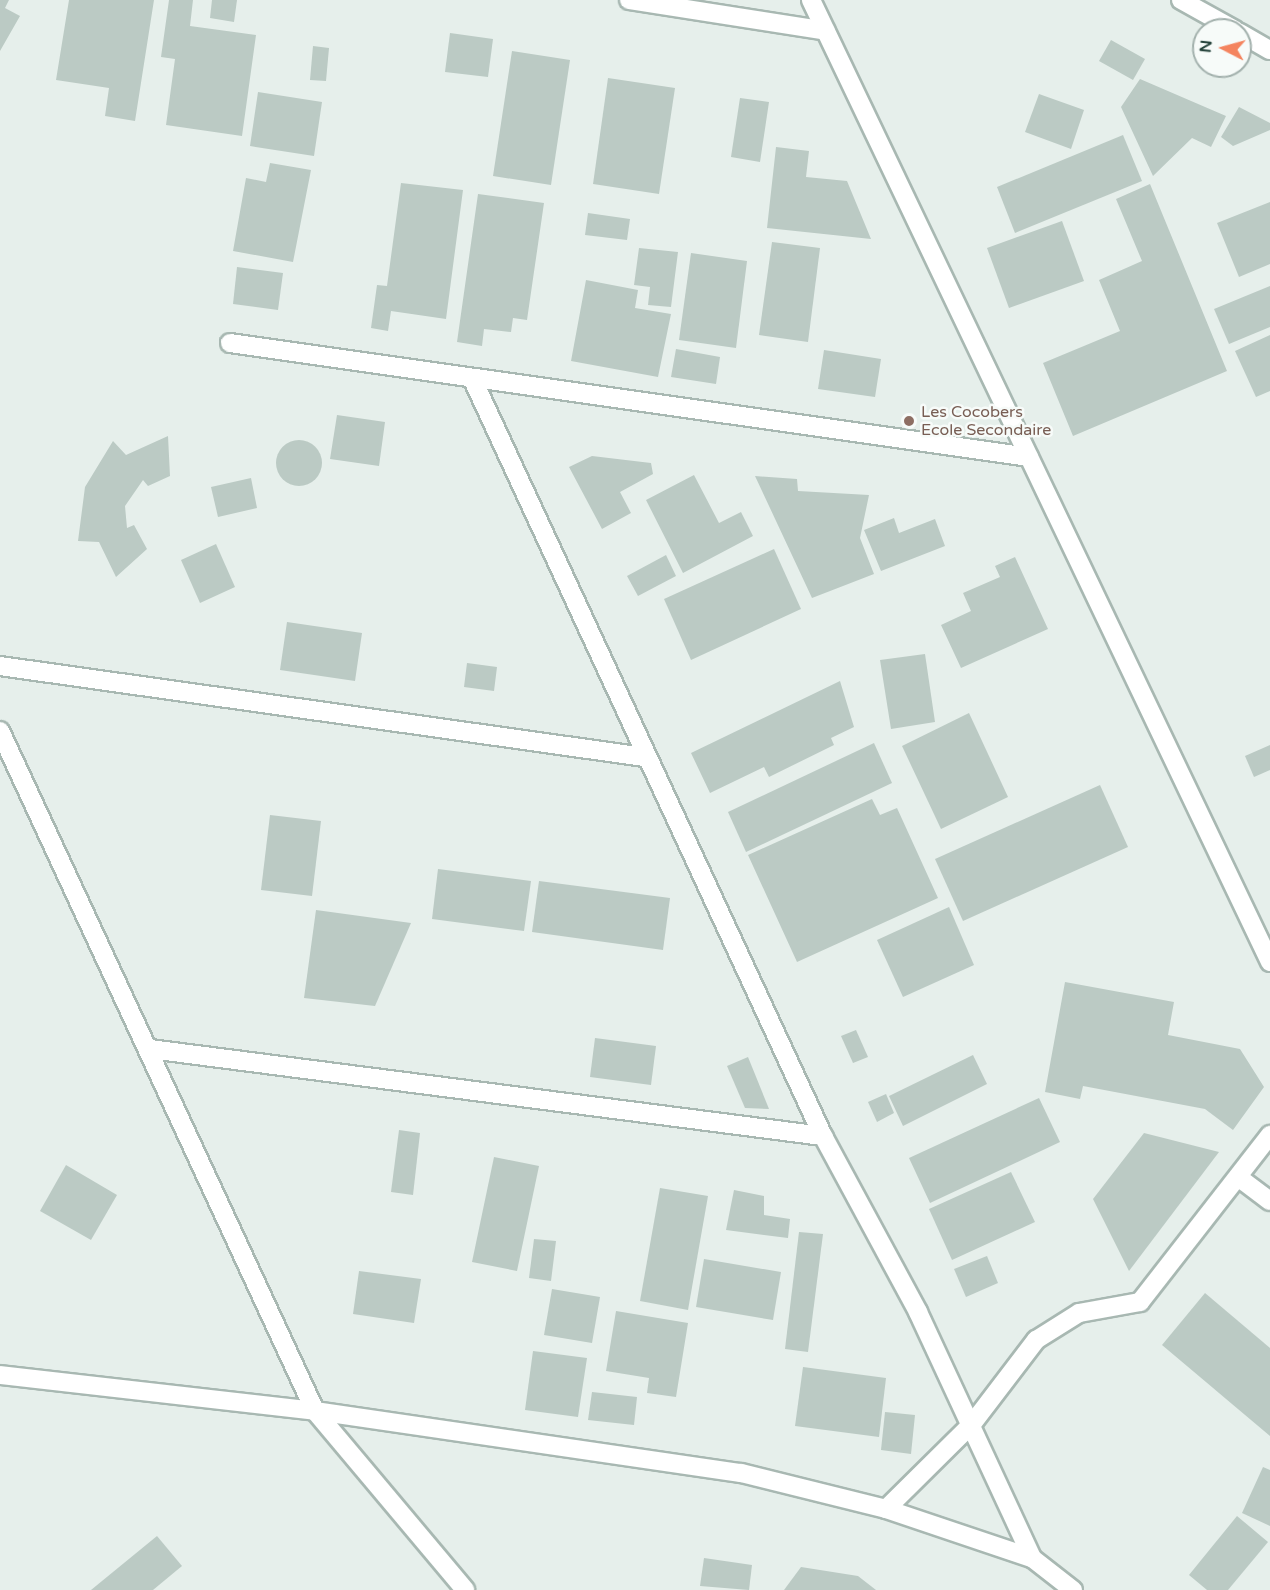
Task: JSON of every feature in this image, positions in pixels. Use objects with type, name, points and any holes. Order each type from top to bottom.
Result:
[{"type":"street","points":[[629,0],[826,31]]},
{"type":"street","points":[[811,0],[1270,962]]},
{"type":"street","points":[[1181,0],[1213,18]]},
{"type":"street","points":[[1252,40],[1270,50]]},
{"type":"street","points":[[230,343],[473,380],[1029,457]]},
{"type":"street","points":[[473,380],[644,757],[824,1136],[972,1424],[1032,1558]]},
{"type":"street","points":[[0,666],[644,757]]},
{"type":"street","points":[[0,731],[150,1049],[315,1411],[465,1590]]},
{"type":"street","points":[[150,1049],[824,1136]]},
{"type":"street","points":[[886,1509],[972,1424],[1024,1354],[1057,1323],[1140,1302],[1270,1135]]},
{"type":"street","points":[[1238,1177],[1270,1201]]},
{"type":"street","points":[[0,1376],[315,1411],[741,1473],[886,1509],[1032,1558],[1073,1590]]},
{"type":"building","points":[[0,0],[9,0],[5,8],[20,16],[0,51]]},
{"type":"building","points":[[69,0],[154,0],[135,121],[105,116],[109,88],[56,80]]},
{"type":"building","points":[[169,0],[193,0],[190,26],[256,35],[242,136],[166,125],[175,59],[161,57]]},
{"type":"building","points":[[212,0],[237,0],[234,22],[210,18]]},
{"type":"building","points":[[450,33],[493,39],[488,77],[445,72]]},
{"type":"building","points":[[1111,40],[1145,59],[1133,80],[1099,61]]},
{"type":"building","points":[[313,46],[329,48],[326,81],[310,80]]},
{"type":"building","points":[[512,51],[570,60],[551,185],[493,176]]},
{"type":"building","points":[[608,78],[675,88],[659,194],[593,184]]},
{"type":"building","points":[[1140,79],[1226,116],[1211,147],[1192,138],[1153,176],[1121,107]]},
{"type":"building","points":[[258,92],[322,102],[314,156],[250,146]]},
{"type":"building","points":[[1039,94],[1084,110],[1071,149],[1025,132]]},
{"type":"building","points":[[740,98],[769,102],[760,162],[731,157]]},
{"type":"building","points":[[1239,107],[1270,123],[1270,130],[1233,146],[1221,137]]},
{"type":"building","points":[[1123,135],[1142,181],[1015,233],[997,187]]},
{"type":"building","points":[[776,147],[809,151],[806,177],[847,181],[871,239],[767,228]]},
{"type":"building","points":[[270,163],[311,170],[293,262],[233,251],[246,178],[266,182]]},
{"type":"building","points":[[401,183],[463,190],[446,319],[391,311],[388,331],[371,328],[377,285],[387,286]]},
{"type":"building","points":[[1150,184],[1227,371],[1073,436],[1043,363],[1120,331],[1099,280],[1142,261],[1116,199]]},
{"type":"building","points":[[478,194],[544,203],[527,320],[513,318],[511,332],[484,329],[482,346],[457,342]]},
{"type":"building","points":[[1270,202],[1270,264],[1239,277],[1217,223]]},
{"type":"building","points":[[588,213],[630,219],[627,240],[585,235]]},
{"type":"building","points":[[1062,221],[1084,281],[1009,308],[987,248]]},
{"type":"building","points":[[772,242],[820,248],[808,342],[759,335]]},
{"type":"building","points":[[639,248],[678,252],[671,307],[648,305],[650,287],[634,285]]},
{"type":"building","points":[[691,253],[747,261],[736,348],[679,340]]},
{"type":"building","points":[[237,267],[283,273],[278,310],[233,304]]},
{"type":"building","points":[[586,280],[638,290],[635,308],[671,314],[658,377],[571,361]]},
{"type":"building","points":[[1270,286],[1270,327],[1229,344],[1214,309]]},
{"type":"building","points":[[1270,335],[1270,391],[1256,397],[1235,351]]},
{"type":"building","points":[[676,349],[720,357],[716,384],[671,377]]},
{"type":"building","points":[[824,350],[881,359],[875,397],[818,389]]},
{"type":"building","points":[[337,415],[385,422],[379,466],[330,459]]},
{"type":"building","points":[[168,436],[170,476],[148,486],[143,480],[125,506],[127,528],[134,525],[147,549],[116,577],[99,542],[78,541],[85,487],[113,441],[126,455]]},
{"type":"building","points":[[299,440],[315,447],[322,463],[315,479],[299,486],[283,479],[276,463],[283,447]]},
{"type":"building","points":[[592,456],[651,463],[653,474],[620,492],[631,513],[602,529],[569,467]]},
{"type":"building","points":[[694,475],[719,523],[741,512],[753,536],[683,573],[646,500]]},
{"type":"building","points":[[755,476],[797,479],[798,491],[869,495],[860,538],[874,574],[812,598]]},
{"type":"building","points":[[251,478],[257,508],[218,517],[211,487]]},
{"type":"building","points":[[894,518],[899,533],[935,519],[945,546],[881,571],[864,530]]},
{"type":"building","points":[[216,544],[235,587],[200,603],[181,560]]},
{"type":"building","points":[[774,549],[801,609],[691,660],[664,599]]},
{"type":"building","points":[[666,555],[676,576],[638,596],[627,576]]},
{"type":"building","points":[[1015,557],[1048,629],[961,668],[941,625],[971,611],[963,593],[1000,577],[995,566]]},
{"type":"building","points":[[287,622],[362,633],[355,681],[280,670]]},
{"type":"building","points":[[925,654],[935,722],[891,729],[880,660]]},
{"type":"building","points":[[467,663],[497,667],[494,691],[464,687]]},
{"type":"building","points":[[840,681],[854,727],[831,738],[834,745],[769,777],[764,767],[710,793],[691,753]]},
{"type":"building","points":[[969,713],[1008,797],[941,829],[902,746]]},
{"type":"building","points":[[874,743],[892,783],[746,852],[728,812]]},
{"type":"building","points":[[1270,745],[1270,770],[1254,777],[1245,756]]},
{"type":"building","points":[[1100,785],[1128,847],[963,921],[935,859]]},
{"type":"building","points":[[872,799],[880,815],[897,808],[938,898],[797,962],[748,855]]},
{"type":"building","points":[[270,815],[321,821],[312,896],[261,890]]},
{"type":"building","points":[[438,869],[531,881],[524,931],[432,919]]},
{"type":"building","points":[[539,881],[670,898],[663,950],[532,932]]},
{"type":"building","points":[[949,907],[974,965],[903,997],[877,940]]},
{"type":"building","points":[[316,910],[411,923],[375,1006],[304,998]]},
{"type":"building","points":[[1065,982],[1174,1002],[1168,1035],[1240,1049],[1264,1087],[1233,1130],[1205,1109],[1083,1086],[1080,1099],[1045,1092]]},
{"type":"building","points":[[856,1030],[868,1057],[853,1063],[841,1036]]},
{"type":"building","points":[[595,1038],[656,1046],[651,1085],[590,1077]]},
{"type":"building","points":[[973,1055],[987,1084],[903,1126],[889,1096]]},
{"type":"building","points":[[748,1057],[769,1109],[745,1108],[727,1066]]},
{"type":"building","points":[[886,1094],[894,1113],[877,1122],[868,1102]]},
{"type":"building","points":[[1039,1098],[1060,1142],[930,1203],[909,1158]]},
{"type":"building","points":[[399,1130],[420,1133],[413,1195],[391,1192]]},
{"type":"building","points":[[1144,1133],[1219,1152],[1129,1271],[1093,1199]]},
{"type":"building","points":[[494,1157],[539,1166],[517,1271],[472,1262]]},
{"type":"building","points":[[66,1165],[117,1195],[91,1240],[40,1211]]},
{"type":"building","points":[[1011,1172],[1035,1222],[952,1260],[929,1209]]},
{"type":"building","points":[[660,1188],[708,1196],[688,1310],[640,1301]]},
{"type":"building","points":[[734,1190],[764,1196],[764,1215],[790,1219],[788,1238],[726,1230]]},
{"type":"building","points":[[799,1232],[823,1234],[808,1352],[785,1349]]},
{"type":"building","points":[[534,1239],[556,1241],[551,1281],[529,1278]]},
{"type":"building","points":[[987,1256],[998,1283],[966,1297],[954,1269]]},
{"type":"building","points":[[704,1259],[781,1272],[773,1320],[696,1307]]},
{"type":"building","points":[[359,1271],[421,1279],[414,1323],[353,1314]]},
{"type":"building","points":[[552,1289],[600,1297],[592,1343],[544,1335]]},
{"type":"building","points":[[1205,1293],[1270,1348],[1270,1436],[1162,1345]]},
{"type":"building","points":[[616,1311],[688,1323],[676,1397],[647,1393],[649,1378],[606,1371]]},
{"type":"building","points":[[533,1351],[587,1358],[578,1417],[525,1410]]},
{"type":"building","points":[[803,1367],[886,1378],[879,1437],[795,1426]]},
{"type":"building","points":[[592,1392],[637,1397],[634,1425],[588,1420]]},
{"type":"building","points":[[885,1412],[915,1415],[911,1454],[881,1450]]},
{"type":"building","points":[[1263,1467],[1270,1470],[1270,1526],[1242,1513]]},
{"type":"building","points":[[1237,1516],[1268,1542],[1228,1590],[1207,1590],[1189,1575]]},
{"type":"building","points":[[157,1536],[182,1566],[153,1590],[91,1590]]},
{"type":"building","points":[[704,1558],[752,1565],[749,1590],[700,1586]]},
{"type":"building","points":[[801,1567],[858,1576],[876,1590],[784,1590]]},
{"type":"place","name":"Les Cocobers Ecole Secondaire","points":[[909,421]]}]
